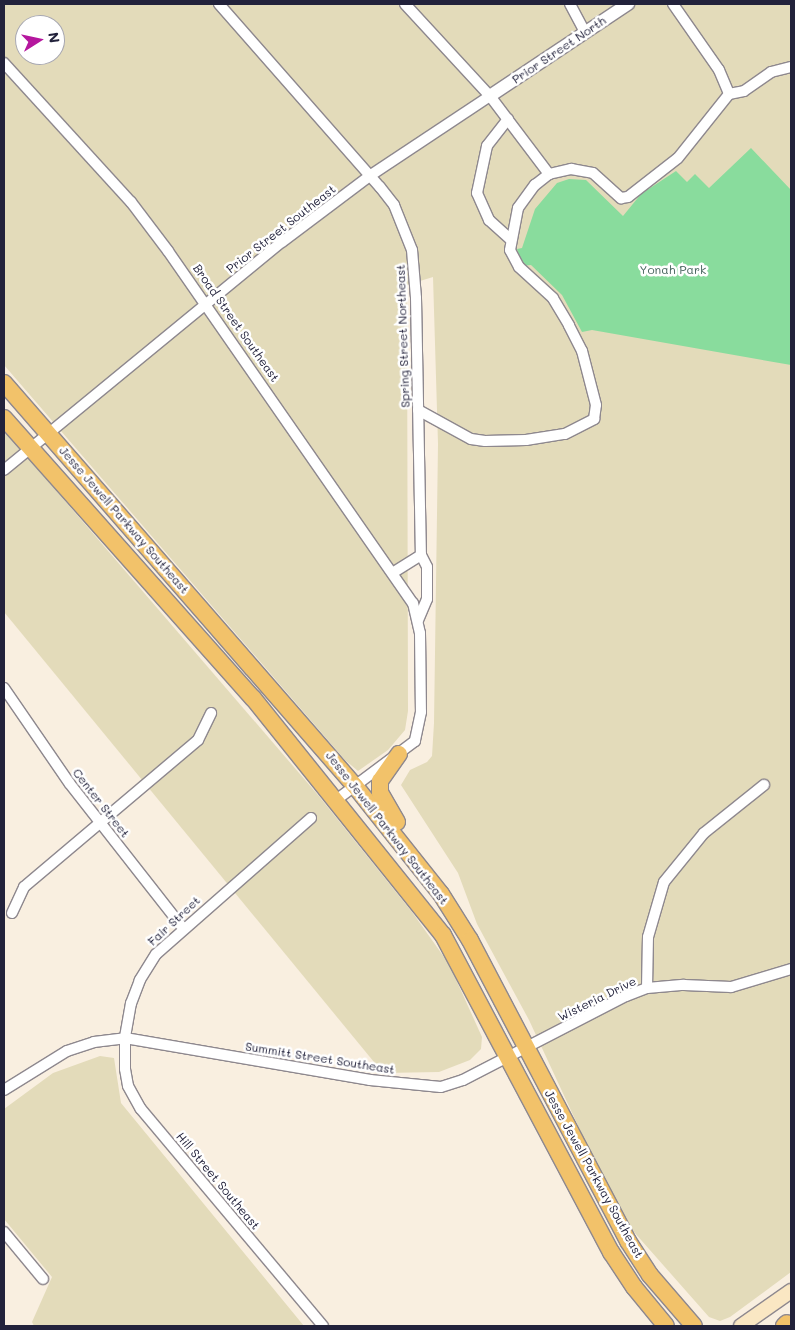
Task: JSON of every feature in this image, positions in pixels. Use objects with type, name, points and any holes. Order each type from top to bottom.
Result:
[{"type":"main road","name":"Jesse Jewell Parkway Southeast","points":[[4,383],[356,786],[441,894],[470,940],[628,1241],[650,1275],[694,1326]]},
{"type":"main road","name":"Jesse Jewell Parkway Southeast","points":[[4,418],[247,690],[443,935],[498,1035],[507,1058],[611,1252],[634,1288],[666,1326]]},
{"type":"main road","points":[[399,754],[384,772],[380,793],[422,856],[441,894]]},
{"type":"main road","points":[[742,1326],[791,1291]]},
{"type":"street","name":"Spring Street Northeast","points":[[219,4],[370,175],[394,205],[412,250],[421,556],[427,567],[426,599],[418,620],[420,728],[416,741],[336,800]]},
{"type":"street","points":[[405,4],[490,96],[549,174]]},
{"type":"street","points":[[570,4],[585,32]]},
{"type":"street","name":"Prior Street North","points":[[490,96],[628,4]]},
{"type":"street","points":[[673,4],[719,70],[729,94]]},
{"type":"street","name":"Broad Street Southeast","points":[[4,63],[131,202],[207,303],[408,592],[418,620]]},
{"type":"street","points":[[418,410],[471,439],[526,440],[572,432],[594,420],[596,405],[582,352],[569,325],[553,298],[519,267],[510,250],[510,239],[518,208],[535,185],[549,174],[583,170],[593,174],[621,198],[628,197],[674,162],[729,94],[744,91],[771,72],[791,67]]},
{"type":"street","name":"Prior Street Southeast","points":[[4,470],[207,303],[370,175],[490,96]]},
{"type":"street","points":[[508,119],[487,146],[477,193],[489,220],[510,239]]},
{"type":"street","points":[[394,572],[421,556]]},
{"type":"street","name":"Center Street","points":[[5,692],[99,821],[183,928]]},
{"type":"street","points":[[12,913],[24,887],[99,821],[198,740],[211,713]]},
{"type":"street","points":[[647,988],[648,937],[664,882],[704,833],[764,785]]},
{"type":"street","name":"Fair Street","points":[[125,1038],[131,1004],[140,980],[156,954],[183,928],[312,818]]},
{"type":"street","name":"Wisteria Drive","points":[[507,1058],[626,996],[647,988],[684,985],[731,987],[791,969]]},
{"type":"street","points":[[4,1090],[67,1051],[94,1042],[125,1038]]},
{"type":"street","name":"Summitt Street Southeast","points":[[125,1038],[422,1086],[441,1087],[463,1080],[507,1058]]},
{"type":"street","name":"Hill Street Southeast","points":[[125,1038],[128,1086],[141,1109],[324,1326]]},
{"type":"street","points":[[4,1232],[44,1279]]},
{"type":"shaded area","points":[[4,4],[791,4],[791,1272],[730,1317],[720,1321],[709,1317],[634,1232],[606,1186],[529,1020],[477,924],[458,873],[401,785],[410,770],[427,762],[432,756],[438,444],[433,277],[407,285],[408,711],[405,730],[388,750],[358,771],[345,760],[4,365]]},
{"type":"shaded area","points":[[4,430],[318,795],[412,912],[449,964],[482,1037],[481,1049],[470,1060],[439,1072],[383,1073],[4,612]]},
{"type":"shaded area","points":[[100,1056],[114,1058],[121,1103],[304,1326],[34,1326],[32,1322],[52,1277],[4,1219],[4,1109],[53,1073]]},
{"type":"green space","name":"Yonah Park","points":[[751,148],[791,190],[791,365],[592,330],[582,332],[562,295],[531,265],[522,266],[517,249],[522,248],[535,209],[557,183],[569,179],[586,180],[623,216],[641,194],[676,171],[687,182],[695,174],[709,188]]}]
